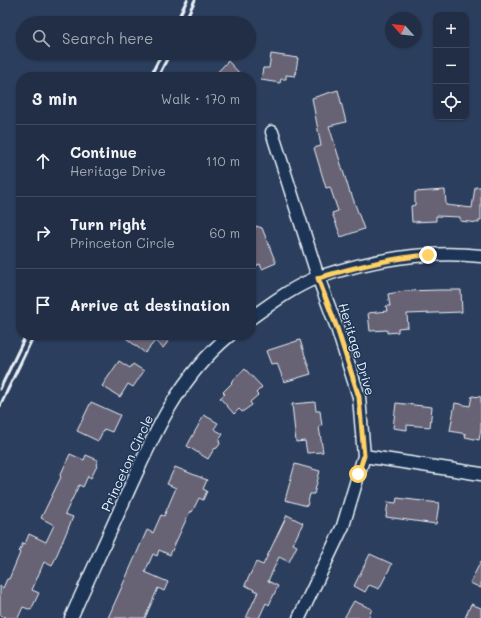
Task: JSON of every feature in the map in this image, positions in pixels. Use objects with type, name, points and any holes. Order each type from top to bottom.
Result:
[{"type":"street","name":"Heritage Drive","points":[[272,132],[318,278],[337,328],[359,397],[364,456],[343,526],[299,618]]},
{"type":"street","points":[[256,314],[285,294],[318,278],[360,266],[407,256],[449,254],[481,256]]},
{"type":"street","name":"Princeton Circle","points":[[71,618],[157,429],[177,394],[212,350],[224,340]]},
{"type":"street","points":[[364,456],[481,474]]},
{"type":"building","points":[[271,54],[298,58],[295,76],[286,75],[286,79],[281,79],[280,83],[261,80],[263,68],[269,68]]},
{"type":"building","points":[[228,61],[238,72],[218,72]]},
{"type":"building","points":[[338,90],[346,122],[329,126],[350,193],[364,229],[341,237],[332,213],[338,211],[330,187],[326,188],[314,148],[321,146],[312,98]]},
{"type":"building","points":[[475,187],[481,187],[481,220],[479,220],[479,223],[460,221],[460,217],[436,216],[436,221],[412,222],[411,206],[415,205],[415,192],[445,190],[446,205],[472,208]]},
{"type":"building","points":[[256,226],[262,228],[276,263],[262,269],[260,264],[256,266]]},
{"type":"building","points":[[461,290],[462,312],[407,314],[408,327],[398,328],[398,332],[387,333],[387,330],[370,331],[368,313],[387,311],[386,306],[390,306],[388,294],[405,291]]},
{"type":"building","points":[[128,340],[169,340],[163,348],[155,341],[145,353]]},
{"type":"building","points":[[300,340],[311,374],[284,382],[277,363],[271,364],[266,351]]},
{"type":"building","points":[[119,361],[130,368],[133,364],[144,371],[133,387],[128,384],[120,397],[102,386]]},
{"type":"building","points":[[245,369],[262,387],[256,393],[258,395],[250,402],[252,405],[242,412],[239,409],[234,414],[220,398],[225,394],[223,392],[232,383],[231,382]]},
{"type":"building","points":[[472,396],[481,397],[481,429],[479,440],[465,437],[466,434],[450,431],[455,403],[470,406]]},
{"type":"building","points":[[91,402],[120,415],[112,432],[104,429],[98,441],[77,431]]},
{"type":"building","points":[[315,402],[316,411],[320,411],[322,426],[319,427],[323,452],[307,453],[305,441],[296,442],[292,404]]},
{"type":"building","points":[[396,403],[432,407],[430,427],[407,425],[407,430],[393,428]]},
{"type":"building","points":[[204,415],[218,423],[214,429],[223,434],[219,440],[220,444],[214,449],[208,459],[187,446]]},
{"type":"building","points":[[70,454],[84,460],[86,455],[98,460],[97,466],[91,478],[88,476],[83,487],[79,485],[65,514],[73,517],[52,566],[44,562],[32,590],[39,593],[31,610],[23,607],[18,618],[7,618],[0,615],[0,586],[3,588],[7,579],[9,579],[23,543],[25,544],[29,534],[46,542],[54,525],[41,518],[61,477],[60,476]]},
{"type":"building","points":[[295,464],[320,471],[314,494],[310,494],[307,506],[285,500]]},
{"type":"building","points":[[175,467],[207,480],[203,489],[207,491],[203,500],[199,498],[192,512],[190,511],[170,555],[159,550],[157,556],[153,554],[145,572],[168,582],[164,591],[158,588],[145,618],[108,618],[147,530],[153,533],[161,515],[164,516],[176,488],[167,484]]},
{"type":"building","points":[[397,498],[439,503],[436,524],[386,517],[388,502],[396,503]]},
{"type":"building","points":[[287,515],[303,523],[293,544],[297,546],[289,562],[279,557],[268,581],[278,586],[269,605],[266,603],[259,618],[246,618],[258,592],[245,585],[256,562],[263,565]]},
{"type":"building","points":[[370,554],[392,564],[379,589],[369,585],[365,592],[354,586]]},
{"type":"building","points":[[481,561],[481,588],[470,583]]},
{"type":"building","points":[[354,601],[372,609],[368,618],[344,618]]},
{"type":"building","points":[[471,604],[481,608],[481,618],[465,618]]},
{"type":"railway","points":[[179,16],[187,0]]},
{"type":"railway","points":[[187,16],[195,0]]},
{"type":"railway","points":[[152,72],[158,60]]},
{"type":"railway","points":[[160,72],[166,60]]},
{"type":"railway","points":[[0,389],[24,340]]},
{"type":"railway","points":[[0,406],[32,340]]},
{"type":"route","points":[[358,474],[364,456],[359,397],[337,328],[318,278],[385,260],[407,256],[428,255]]}]
